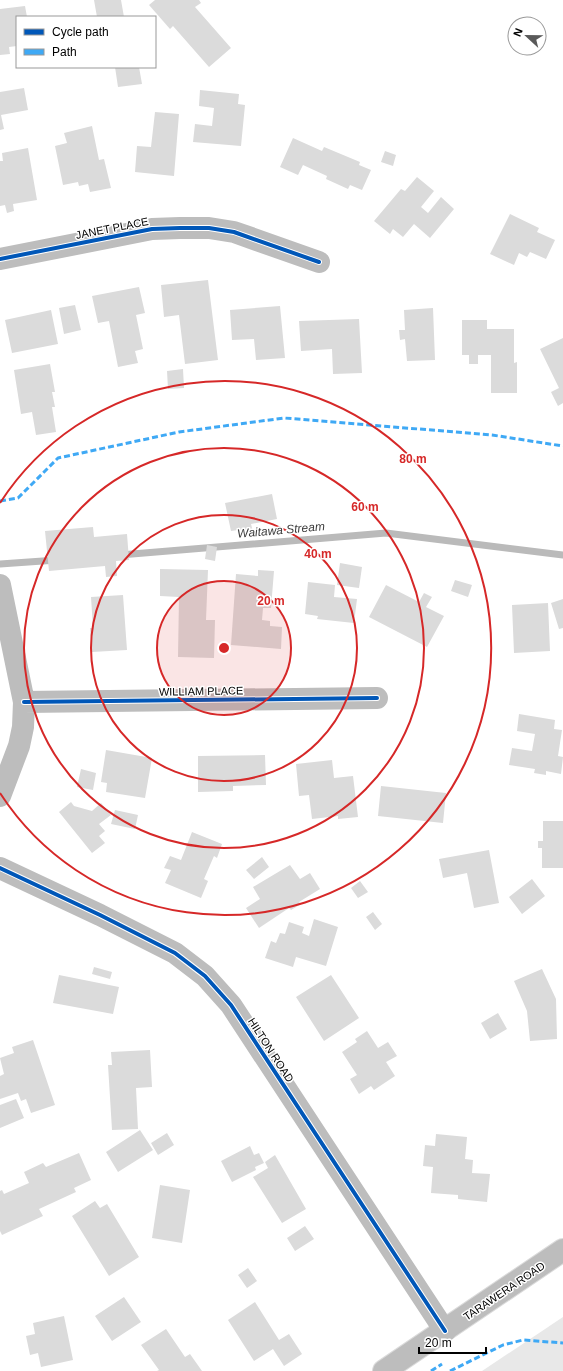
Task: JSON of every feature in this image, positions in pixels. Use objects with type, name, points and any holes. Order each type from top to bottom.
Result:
[{"type":"street","name":"JANET PLACE","points":[[0,259],[152,229],[209,228],[234,232],[319,262]]},
{"type":"street","points":[[0,586],[24,702],[23,727],[19,746],[0,796]]},
{"type":"street","name":"WILLIAM PLACE","points":[[24,702],[377,698]]},
{"type":"street","name":"HILTON ROAD","points":[[0,868],[158,944],[191,964],[205,976],[231,1006],[445,1331]]},
{"type":"street","name":"TARAWERA ROAD","points":[[384,1371],[563,1250]]},
{"type":"shaded area","points":[[563,1317],[563,1371],[482,1371]]},
{"type":"building","points":[[94,0],[121,0],[124,16],[97,16]]},
{"type":"building","points":[[155,0],[199,0],[201,3],[195,7],[231,48],[209,67],[173,26],[170,29],[149,5]]},
{"type":"building","points":[[25,6],[27,16],[16,16],[16,46],[9,47],[10,54],[0,55],[0,9]]},
{"type":"building","points":[[115,68],[139,68],[142,84],[118,87]]},
{"type":"building","points":[[24,88],[28,110],[1,115],[4,129],[0,130],[0,92]]},
{"type":"building","points":[[200,90],[239,94],[238,104],[245,105],[241,146],[193,142],[195,124],[212,126],[214,108],[199,106]]},
{"type":"building","points":[[155,112],[179,114],[174,176],[135,172],[137,146],[151,147]]},
{"type":"building","points":[[92,126],[99,160],[104,159],[111,188],[90,192],[88,184],[79,186],[78,182],[63,185],[55,146],[67,143],[64,133]]},
{"type":"building","points":[[293,138],[322,151],[324,147],[360,162],[359,165],[371,170],[362,190],[350,185],[348,189],[326,179],[327,176],[303,165],[298,175],[280,167]]},
{"type":"building","points":[[28,148],[37,200],[13,204],[14,211],[7,213],[5,205],[0,206],[0,161],[3,161],[2,153]]},
{"type":"building","points":[[385,151],[396,155],[393,166],[381,162]]},
{"type":"building","points":[[417,177],[434,191],[421,207],[428,213],[441,197],[454,209],[430,238],[414,224],[403,237],[393,229],[390,234],[374,221],[401,189],[405,191]]},
{"type":"building","points":[[510,214],[539,228],[537,232],[555,240],[546,259],[530,252],[527,257],[519,253],[514,265],[490,254]]},
{"type":"building","points":[[208,280],[218,360],[185,364],[179,315],[164,317],[161,285]]},
{"type":"building","points":[[139,287],[145,313],[136,315],[143,349],[135,351],[138,363],[118,367],[109,321],[98,323],[92,296]]},
{"type":"building","points":[[75,305],[81,330],[64,334],[59,308]]},
{"type":"building","points":[[280,306],[285,358],[256,360],[254,339],[232,340],[230,310]]},
{"type":"building","points":[[433,308],[435,360],[407,361],[405,339],[400,340],[399,330],[405,330],[404,310]]},
{"type":"building","points":[[51,310],[58,344],[12,353],[5,320]]},
{"type":"building","points":[[359,319],[362,373],[333,374],[332,349],[301,351],[299,321]]},
{"type":"building","points":[[462,320],[487,320],[487,329],[514,329],[514,363],[517,362],[517,393],[491,393],[491,355],[478,355],[478,364],[469,364],[469,355],[462,355]]},
{"type":"building","points":[[563,338],[563,403],[558,406],[551,392],[559,388],[540,349]]},
{"type":"building","points":[[50,364],[55,392],[52,392],[55,407],[52,407],[56,432],[36,435],[32,412],[21,414],[14,370]]},
{"type":"building","points":[[183,369],[184,388],[168,389],[167,371]]},
{"type":"building","points":[[272,494],[277,519],[251,524],[253,532],[239,535],[238,530],[231,531],[225,503]]},
{"type":"building","points":[[93,527],[94,537],[127,534],[129,560],[116,561],[117,576],[106,577],[105,566],[49,571],[45,531]]},
{"type":"building","points":[[207,545],[217,547],[215,561],[205,559]]},
{"type":"building","points":[[340,563],[362,567],[359,588],[337,585]]},
{"type":"building","points":[[160,569],[208,570],[206,620],[215,620],[214,658],[178,657],[179,597],[160,596]]},
{"type":"building","points":[[258,570],[274,571],[271,608],[263,608],[262,620],[270,621],[270,626],[282,627],[281,649],[231,645],[236,574],[258,576]]},
{"type":"building","points":[[455,580],[472,585],[468,597],[451,591]]},
{"type":"building","points":[[308,582],[335,585],[334,597],[357,599],[354,623],[317,619],[318,616],[305,614]]},
{"type":"building","points":[[386,585],[419,602],[424,593],[432,597],[426,607],[444,616],[427,647],[369,617]]},
{"type":"building","points":[[123,595],[127,650],[92,652],[90,628],[93,628],[91,597]]},
{"type":"building","points":[[563,599],[563,628],[559,629],[551,603]]},
{"type":"building","points":[[548,603],[550,651],[514,653],[512,605]]},
{"type":"building","points":[[519,714],[555,720],[554,729],[562,730],[558,756],[563,757],[561,774],[546,771],[546,775],[534,773],[535,769],[509,765],[512,748],[532,751],[535,734],[517,731]]},
{"type":"building","points":[[106,750],[152,758],[145,798],[106,792],[107,783],[101,782]]},
{"type":"building","points":[[265,755],[266,785],[233,786],[233,791],[198,792],[198,756]]},
{"type":"building","points":[[332,760],[334,778],[353,776],[358,817],[338,819],[338,816],[312,819],[309,795],[299,796],[296,764]]},
{"type":"building","points":[[81,769],[96,773],[93,790],[77,787]]},
{"type":"building","points":[[381,786],[446,793],[443,823],[378,816]]},
{"type":"building","points":[[71,802],[74,806],[92,811],[101,803],[111,815],[99,824],[105,831],[99,836],[105,843],[92,853],[59,812]]},
{"type":"building","points":[[115,810],[138,815],[135,829],[111,824]]},
{"type":"building","points":[[543,821],[563,821],[563,868],[542,868],[542,848],[538,848],[538,841],[543,841]]},
{"type":"building","points":[[192,832],[222,844],[217,858],[214,856],[204,879],[208,881],[201,898],[165,883],[171,870],[164,868],[170,856],[181,860]]},
{"type":"building","points":[[489,850],[499,903],[474,908],[467,873],[443,878],[439,859]]},
{"type":"building","points":[[262,857],[269,867],[254,879],[246,870]]},
{"type":"building","points":[[290,865],[300,879],[310,873],[320,889],[299,902],[301,904],[291,910],[289,908],[259,928],[246,908],[260,899],[253,887]]},
{"type":"building","points":[[532,879],[545,896],[522,914],[509,897]]},
{"type":"building","points":[[360,881],[368,892],[358,898],[351,888]]},
{"type":"building","points":[[373,912],[382,924],[375,930],[366,917]]},
{"type":"building","points":[[314,919],[338,927],[326,966],[296,957],[293,967],[265,958],[271,941],[276,943],[280,933],[285,934],[289,922],[304,927],[302,933],[309,936]]},
{"type":"building","points":[[94,967],[112,972],[110,979],[92,974]]},
{"type":"building","points":[[542,969],[556,999],[557,1039],[530,1041],[527,1011],[514,981]]},
{"type":"building","points":[[59,975],[119,987],[113,1014],[53,1003]]},
{"type":"building","points":[[331,975],[359,1018],[324,1041],[296,997]]},
{"type":"building","points":[[498,1013],[507,1029],[490,1039],[481,1023]]},
{"type":"building","points":[[367,1031],[378,1048],[388,1042],[397,1056],[386,1062],[395,1076],[374,1090],[371,1086],[359,1094],[350,1079],[357,1075],[342,1052],[357,1042],[355,1039]]},
{"type":"building","points":[[33,1040],[55,1105],[31,1113],[26,1099],[21,1101],[18,1093],[0,1099],[0,1076],[4,1074],[0,1058],[14,1053],[12,1047]]},
{"type":"building","points":[[150,1050],[152,1087],[136,1088],[138,1129],[112,1130],[108,1065],[112,1065],[111,1052]]},
{"type":"building","points":[[16,1099],[24,1118],[0,1128],[0,1105]]},
{"type":"building","points":[[140,1130],[153,1150],[118,1172],[106,1152]]},
{"type":"building","points":[[167,1133],[174,1145],[158,1155],[151,1143]]},
{"type":"building","points":[[436,1134],[467,1137],[465,1159],[473,1160],[472,1173],[490,1174],[487,1202],[458,1199],[458,1195],[431,1193],[433,1167],[423,1166],[425,1145],[435,1146]]},
{"type":"building","points":[[250,1146],[254,1155],[259,1153],[264,1163],[255,1167],[256,1170],[232,1182],[221,1161]]},
{"type":"building","points":[[79,1153],[91,1180],[74,1188],[76,1192],[39,1209],[43,1216],[2,1235],[0,1231],[0,1191],[2,1190],[4,1194],[29,1183],[24,1172],[43,1163],[46,1167]]},
{"type":"building","points":[[275,1155],[306,1209],[282,1223],[253,1177],[268,1168],[265,1162]]},
{"type":"building","points":[[160,1185],[190,1190],[182,1243],[152,1238]]},
{"type":"building","points":[[95,1201],[100,1208],[107,1204],[139,1257],[109,1276],[72,1216]]},
{"type":"building","points":[[305,1226],[314,1239],[295,1251],[287,1238]]},
{"type":"building","points":[[248,1268],[257,1281],[247,1288],[238,1275]]},
{"type":"building","points":[[124,1297],[141,1322],[112,1341],[95,1316]]},
{"type":"building","points":[[255,1302],[279,1340],[289,1334],[302,1354],[284,1366],[273,1349],[254,1361],[228,1320]]},
{"type":"building","points":[[64,1316],[73,1360],[41,1367],[38,1353],[30,1355],[26,1336],[35,1334],[33,1323]]},
{"type":"building","points":[[166,1329],[185,1357],[190,1354],[202,1371],[157,1371],[159,1370],[141,1345]]},
{"type":"waterway","name":"Waitawa Stream","points":[[120,555],[386,533],[563,555]]},
{"type":"waterway","name":"Waitawa Stream","points":[[0,564],[57,560]]},
{"type":"marked path","points":[[0,501],[18,498],[58,458],[179,432],[284,418],[492,435],[563,446]]},
{"type":"marked path","points":[[450,1371],[503,1345],[523,1340],[563,1343]]},
{"type":"marked path","points":[[431,1371],[442,1364]]},
{"type":"cycle path","points":[[0,259],[152,229],[209,228],[234,232],[319,262]]},
{"type":"cycle path","points":[[24,702],[377,698]]},
{"type":"cycle path","points":[[0,868],[100,915],[175,953],[205,976],[231,1005],[445,1331]]}]
